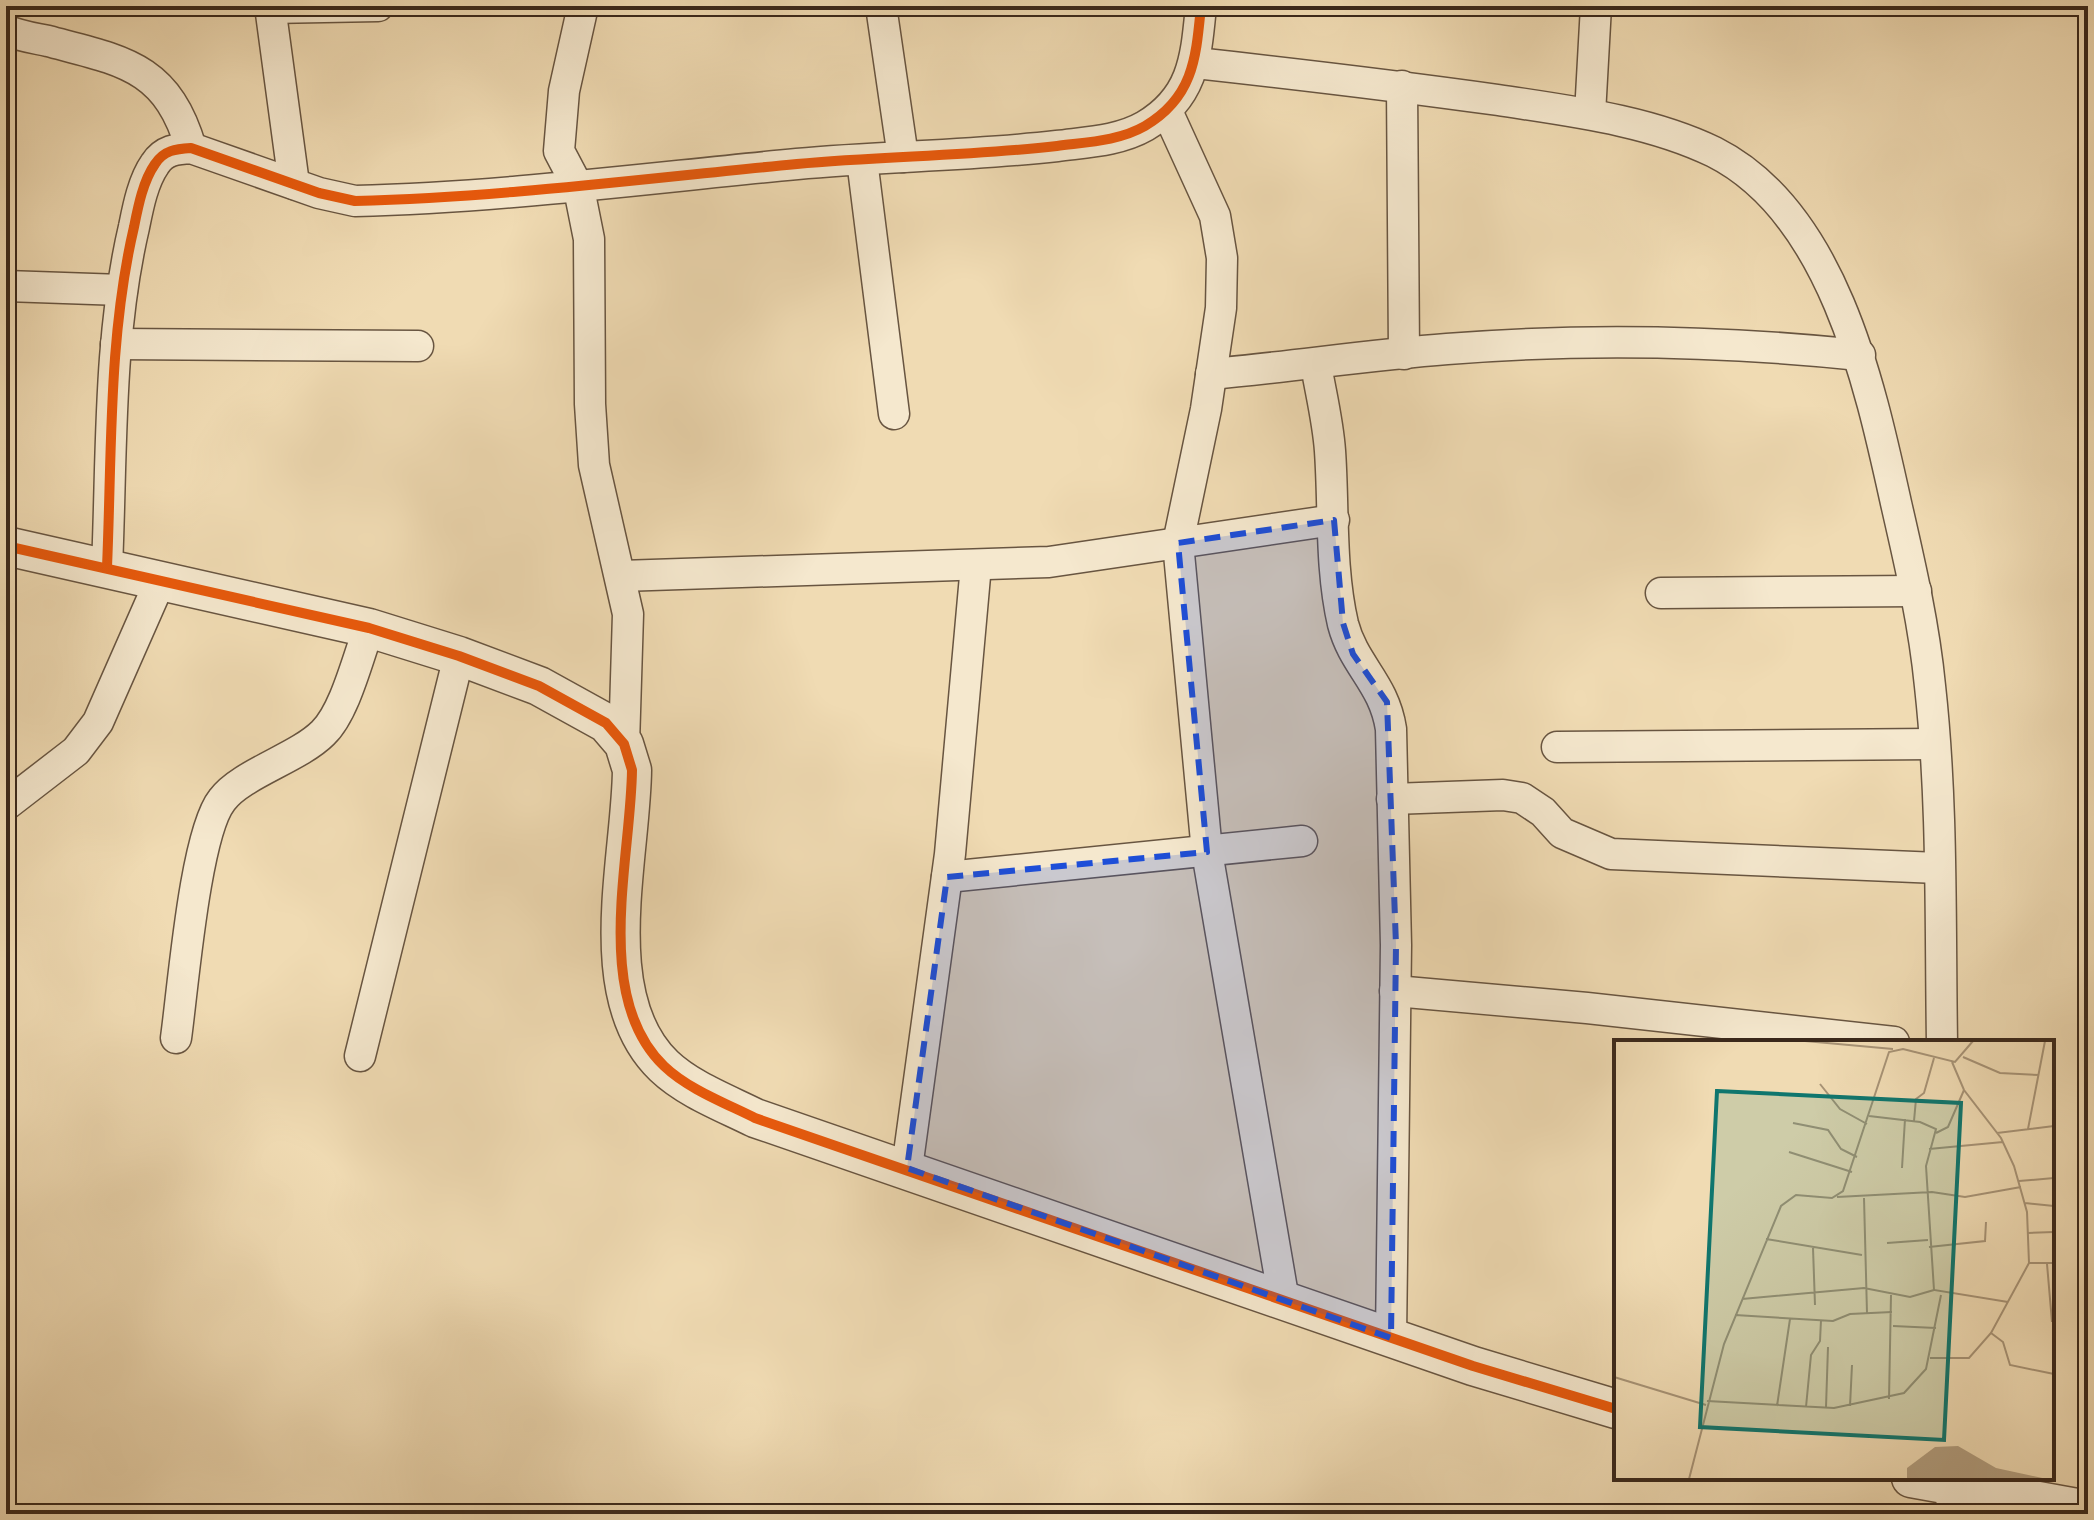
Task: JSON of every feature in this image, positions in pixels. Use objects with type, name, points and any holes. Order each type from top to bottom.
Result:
[{"type":"street","points":[[294,184],[270,7],[378,6]]},
{"type":"street","points":[[583,6],[559,127],[559,151],[579,189],[589,239],[590,404],[594,465],[628,614],[624,744],[632,770],[622,950],[625,994],[638,1034],[665,1067],[755,1118],[907,1168],[1391,1338],[1614,1408]]},
{"type":"street","points":[[881,6],[903,157]]},
{"type":"street","points":[[107,567],[116,344],[122,290],[140,199],[155,163],[170,149],[191,148],[294,184],[355,201],[579,189],[862,160],[1023,150],[1110,139],[1143,127],[1167,111],[1184,87],[1196,63],[1201,6]]},
{"type":"street","points":[[1590,114],[1596,6]]},
{"type":"street","points":[[6,30],[119,60],[149,74],[164,89],[182,116],[191,148]]},
{"type":"street","points":[[1196,63],[1402,86],[1590,114],[1712,151],[1747,173],[1782,207],[1817,260],[1860,355],[1916,591],[1931,689],[1942,1040]]},
{"type":"street","points":[[1402,86],[1404,354]]},
{"type":"street","points":[[1167,111],[1215,216],[1222,258],[1221,308],[1211,374],[1178,543],[1207,852],[1284,1301]]},
{"type":"street","points":[[862,160],[894,414]]},
{"type":"street","points":[[6,286],[122,290]]},
{"type":"street","points":[[1211,374],[1448,349],[1637,343],[1791,348],[1860,355]]},
{"type":"street","points":[[116,344],[418,346]]},
{"type":"street","points":[[1316,365],[1330,448],[1343,623],[1353,654],[1387,702],[1391,729],[1395,991],[1391,1338]]},
{"type":"street","points":[[621,576],[1049,562],[1334,520]]},
{"type":"street","points":[[6,546],[369,628],[459,656],[539,686],[584,709],[606,723],[624,744]]},
{"type":"street","points":[[907,1168],[947,877],[976,565]]},
{"type":"street","points":[[6,805],[76,751],[98,722],[161,579]]},
{"type":"street","points":[[1661,593],[1916,591]]},
{"type":"street","points":[[176,1038],[202,854],[211,821],[222,799],[324,733],[337,714],[369,628]]},
{"type":"street","points":[[360,1056],[459,656]]},
{"type":"street","points":[[1557,747],[1933,744]]},
{"type":"street","points":[[1392,799],[1503,795],[1522,798],[1543,812],[1562,833],[1611,854],[1938,868]]},
{"type":"street","points":[[947,877],[1302,841]]},
{"type":"street","points":[[1395,991],[1587,1008],[1876,1040]]},
{"type":"street","points":[[1937,1488],[2088,1510]]},
{"type":"highlighted area","points":[[1334,520],[1343,623],[1353,654],[1387,702],[1396,945],[1391,1338],[907,1168],[947,877],[1207,852],[1178,543]]},
{"type":"cycle path","points":[[107,567],[115,354],[120,311],[137,211],[147,178],[166,153],[191,148],[319,193],[355,201],[521,191],[797,164],[992,152],[1091,142],[1135,131],[1161,115],[1174,102],[1190,74],[1201,6]]},
{"type":"cycle path","points":[[6,546],[369,628],[459,656],[539,686],[606,723],[624,744],[632,770],[621,926],[622,965],[628,1003],[642,1037],[664,1066],[707,1095],[755,1118],[1473,1366],[1614,1408]]}]
